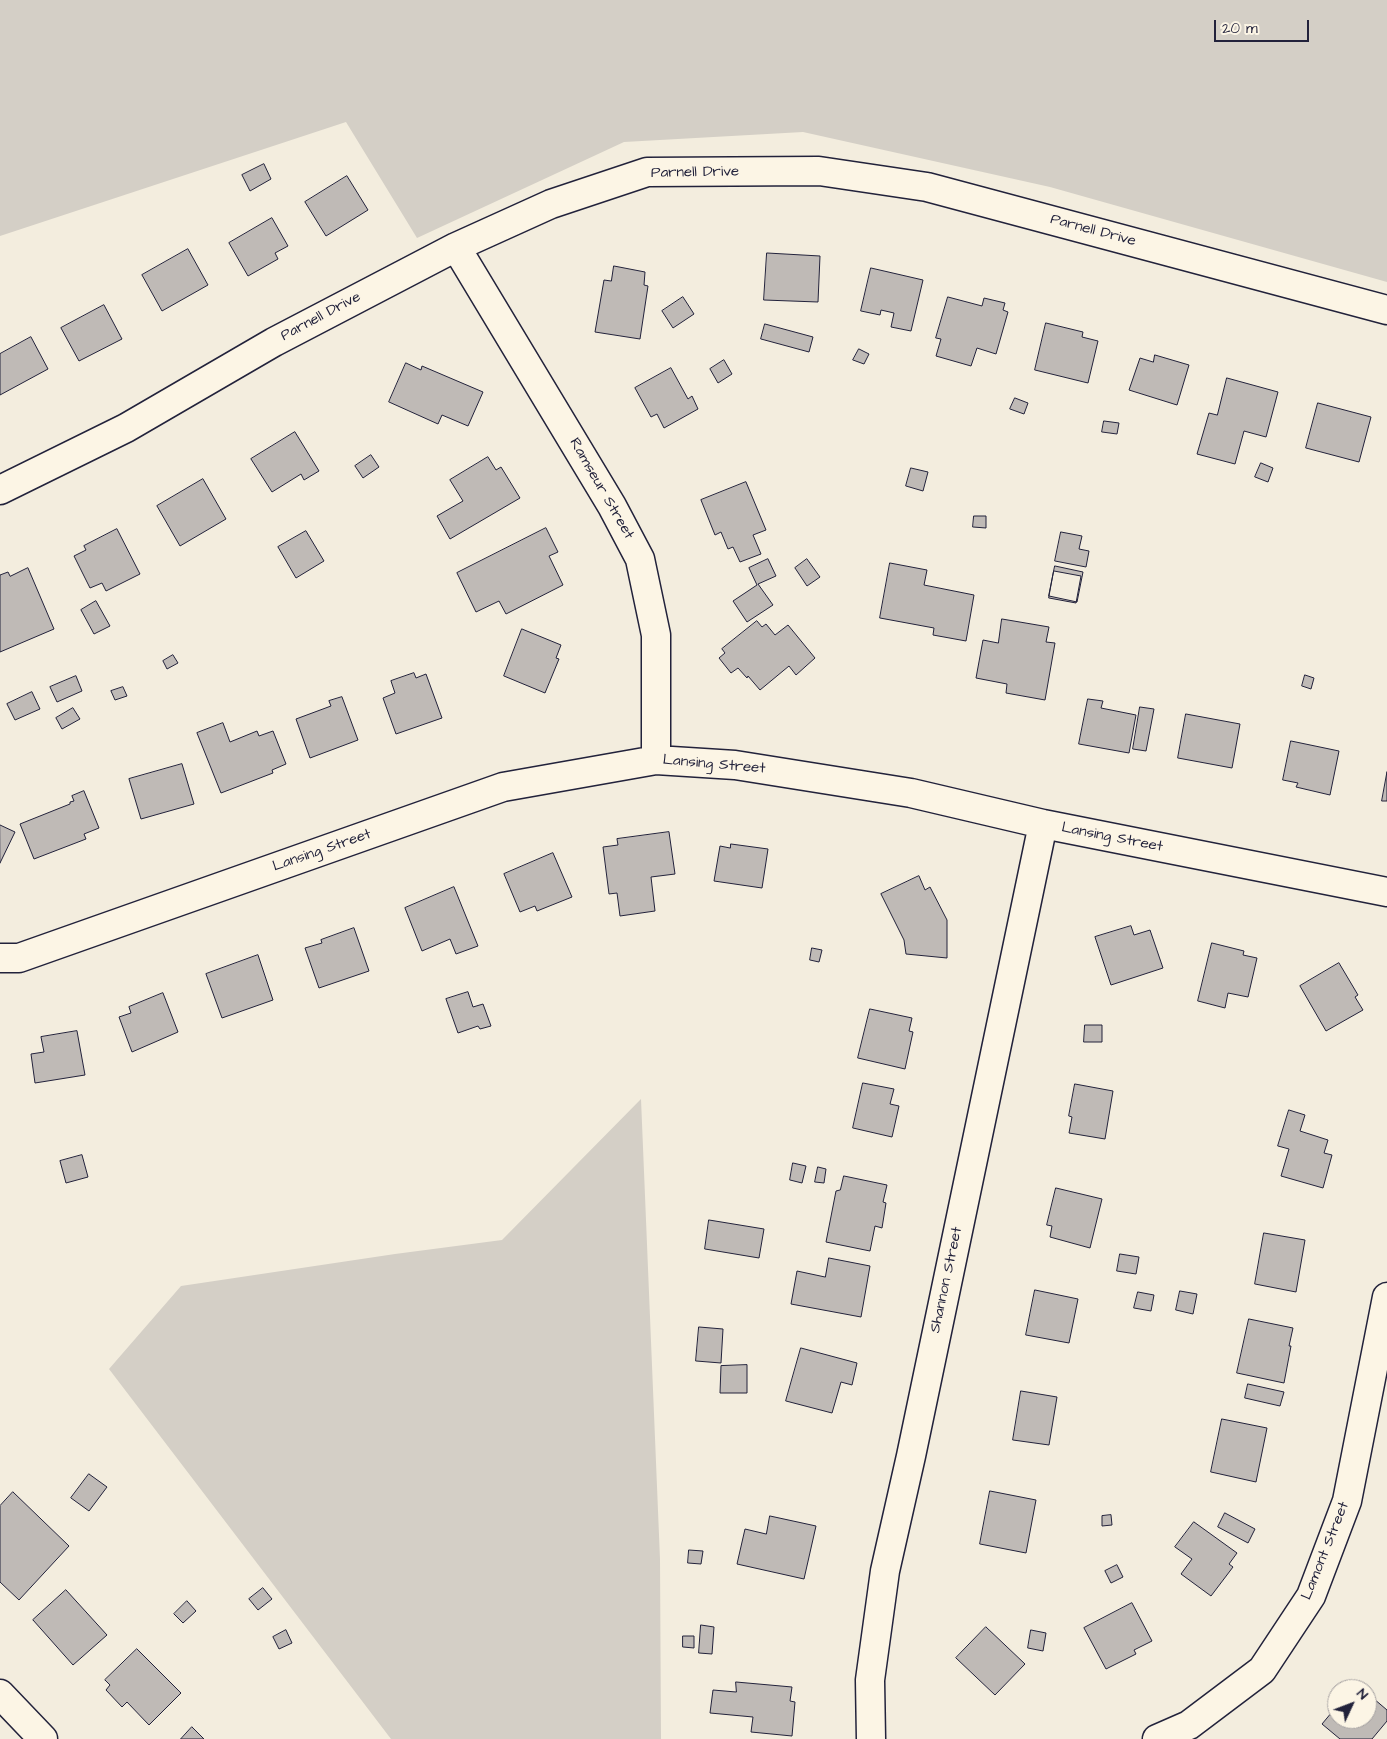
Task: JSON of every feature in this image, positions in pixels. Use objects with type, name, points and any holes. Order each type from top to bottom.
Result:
[{"type":"street","name":"Parnell Drive","points":[[0,490],[126,428],[274,342],[456,247],[551,204],[647,172],[819,171],[927,186],[1387,310]]},
{"type":"street","name":"Ramseur Street","points":[[456,247],[612,506],[640,559],[656,635],[656,760]]},
{"type":"street","name":"Lansing Street","points":[[0,958],[20,958],[504,787],[656,760],[735,765],[901,792],[1043,824],[1387,892]]},
{"type":"street","name":"Shannon Street","points":[[870,1739],[870,1680],[885,1571],[911,1456],[1043,824]]},
{"type":"street","name":"Lamont Street","points":[[1157,1739],[1189,1725],[1262,1670],[1311,1596],[1347,1501],[1382,1344],[1387,1297]]},
{"type":"street","points":[[0,1694],[43,1739]]},
{"type":"shaded area","points":[[0,0],[1387,0],[1387,282],[1050,187],[803,132],[624,142],[417,238],[346,122],[0,236]]},
{"type":"shaded area","points":[[641,1099],[660,1559],[661,1739],[391,1739],[109,1369],[181,1286],[502,1240]]},
{"type":"building","points":[[264,164],[271,179],[250,191],[242,175]]},
{"type":"building","points":[[347,176],[368,210],[326,236],[305,202]]},
{"type":"building","points":[[272,218],[288,246],[275,253],[278,259],[248,276],[229,243]]},
{"type":"building","points":[[188,249],[208,285],[162,311],[142,275]]},
{"type":"building","points":[[767,253],[820,256],[818,302],[764,300]]},
{"type":"building","points":[[614,266],[645,272],[644,285],[648,286],[640,339],[595,332],[604,280],[611,281]]},
{"type":"building","points":[[871,268],[923,280],[911,331],[891,327],[894,313],[881,310],[880,315],[861,311]]},
{"type":"building","points":[[683,297],[694,314],[673,328],[662,311]]},
{"type":"building","points":[[948,297],[982,306],[984,298],[1005,303],[1003,310],[1008,312],[996,354],[977,348],[971,366],[936,356],[941,339],[936,338]]},
{"type":"building","points":[[104,305],[122,339],[79,361],[61,328]]},
{"type":"building","points":[[1046,323],[1083,332],[1082,337],[1098,341],[1088,383],[1035,370]]},
{"type":"building","points":[[765,324],[813,337],[809,352],[761,339]]},
{"type":"building","points":[[31,337],[48,369],[0,395],[0,354]]},
{"type":"building","points":[[859,349],[869,354],[864,364],[853,360]]},
{"type":"building","points":[[1155,355],[1189,365],[1177,405],[1129,390],[1140,358],[1153,362]]},
{"type":"building","points":[[724,360],[732,374],[718,383],[710,369]]},
{"type":"building","points":[[406,363],[421,370],[422,366],[483,392],[468,426],[442,415],[438,424],[389,402]]},
{"type":"building","points":[[671,368],[688,399],[692,396],[698,409],[664,428],[657,414],[651,417],[635,388]]},
{"type":"building","points":[[1227,378],[1278,392],[1266,437],[1244,431],[1235,464],[1197,454],[1209,413],[1217,415]]},
{"type":"building","points":[[1015,398],[1028,403],[1024,414],[1010,409]]},
{"type":"building","points":[[1318,403],[1371,417],[1359,462],[1306,448]]},
{"type":"building","points":[[1104,421],[1119,423],[1117,434],[1102,432]]},
{"type":"building","points":[[295,432],[319,471],[304,480],[301,474],[272,492],[251,459]]},
{"type":"building","points":[[371,455],[379,467],[363,478],[355,466]]},
{"type":"building","points":[[488,457],[496,470],[501,467],[520,498],[450,539],[437,516],[463,501],[450,480]]},
{"type":"building","points":[[1261,463],[1273,468],[1268,482],[1255,477]]},
{"type":"building","points":[[911,468],[928,472],[923,491],[906,486]]},
{"type":"building","points":[[203,479],[226,519],[180,546],[157,506]]},
{"type":"building","points":[[746,482],[766,530],[753,535],[761,554],[740,562],[733,547],[728,549],[721,532],[715,535],[701,500]]},
{"type":"building","points":[[974,516],[986,516],[986,528],[973,527]]},
{"type":"building","points":[[546,528],[558,552],[549,556],[563,585],[506,614],[499,601],[476,612],[457,573]]},
{"type":"building","points":[[117,529],[140,574],[106,591],[102,583],[90,588],[74,556],[86,550],[84,546]]},
{"type":"building","points":[[306,531],[324,561],[296,578],[278,547]]},
{"type":"building","points":[[1061,532],[1082,536],[1079,549],[1089,551],[1086,567],[1055,561]]},
{"type":"building","points":[[768,559],[776,576],[758,584],[773,605],[747,622],[733,601],[757,585],[749,568]]},
{"type":"building","points":[[807,559],[820,577],[807,586],[795,568]]},
{"type":"building","points":[[890,563],[927,570],[924,585],[974,595],[966,641],[933,635],[934,628],[880,618]]},
{"type":"building","points":[[1055,566],[1083,572],[1077,602],[1049,596]]},
{"type":"building","points":[[28,568],[54,629],[0,652],[0,575],[8,572],[10,576]]},
{"type":"building","points":[[1054,571],[1081,576],[1076,603],[1049,598]]},
{"type":"building","points":[[96,601],[110,626],[94,634],[81,610]]},
{"type":"building","points":[[1002,619],[1049,627],[1046,642],[1055,643],[1045,700],[1006,693],[1007,684],[976,678],[983,640],[998,643]]},
{"type":"building","points":[[757,621],[762,627],[766,624],[775,635],[788,625],[815,658],[796,675],[789,666],[760,690],[738,668],[731,673],[719,658],[725,653],[722,649]]},
{"type":"building","points":[[522,629],[561,645],[556,658],[559,659],[545,693],[504,676]]},
{"type":"building","points":[[173,655],[178,663],[167,669],[163,661]]},
{"type":"building","points":[[414,673],[416,678],[426,674],[442,718],[396,734],[383,698],[395,693],[391,681]]},
{"type":"building","points":[[1305,675],[1314,678],[1311,689],[1302,686]]},
{"type":"building","points":[[76,676],[82,691],[57,702],[50,687]]},
{"type":"building","points":[[123,687],[127,696],[115,700],[111,691]]},
{"type":"building","points":[[32,692],[40,709],[15,720],[7,704]]},
{"type":"building","points":[[342,697],[358,740],[310,758],[296,719],[331,706],[329,701]]},
{"type":"building","points":[[1088,699],[1103,701],[1101,708],[1136,715],[1129,753],[1079,744]]},
{"type":"building","points":[[1140,707],[1154,709],[1146,751],[1133,749]]},
{"type":"building","points":[[73,708],[80,719],[62,729],[56,718]]},
{"type":"building","points":[[1186,714],[1240,724],[1232,768],[1178,758]]},
{"type":"building","points":[[223,723],[230,742],[257,731],[259,736],[273,731],[286,764],[272,770],[273,773],[221,793],[197,733]]},
{"type":"building","points":[[1291,741],[1339,751],[1330,795],[1296,787],[1298,783],[1283,780]]},
{"type":"building","points":[[182,764],[194,804],[141,819],[129,779]]},
{"type":"building","points":[[1387,772],[1387,801],[1382,801]]},
{"type":"building","points":[[84,791],[99,828],[84,834],[86,839],[34,859],[20,824],[70,804],[70,802],[74,801],[72,796]]},
{"type":"building","points":[[0,825],[15,832],[0,863]]},
{"type":"building","points":[[669,832],[675,874],[651,877],[655,911],[620,916],[617,893],[609,894],[603,847],[618,845],[617,839]]},
{"type":"building","points":[[731,844],[768,849],[762,888],[714,881],[720,846],[730,848]]},
{"type":"building","points":[[553,853],[572,897],[537,911],[535,906],[520,912],[504,874]]},
{"type":"building","points":[[919,876],[925,890],[930,887],[947,920],[947,958],[906,954],[904,940],[881,894]]},
{"type":"building","points":[[454,887],[478,946],[456,954],[450,939],[422,951],[405,908]]},
{"type":"building","points":[[1131,926],[1134,935],[1150,930],[1163,968],[1111,985],[1095,937]]},
{"type":"building","points":[[354,928],[369,971],[319,988],[305,948],[322,943],[321,940]]},
{"type":"building","points":[[1212,943],[1244,951],[1243,955],[1257,958],[1248,997],[1228,993],[1225,1008],[1198,1001]]},
{"type":"building","points":[[812,948],[822,950],[819,962],[810,960]]},
{"type":"building","points":[[258,955],[273,1000],[222,1018],[206,974]]},
{"type":"building","points":[[1339,963],[1358,995],[1355,997],[1363,1010],[1326,1031],[1300,986]]},
{"type":"building","points":[[468,992],[473,1007],[483,1004],[491,1026],[480,1029],[478,1026],[458,1033],[446,999]]},
{"type":"building","points":[[163,993],[178,1032],[132,1052],[119,1017],[131,1013],[129,1007]]},
{"type":"building","points":[[870,1009],[912,1018],[909,1031],[913,1032],[905,1069],[858,1058]]},
{"type":"building","points":[[1085,1025],[1102,1025],[1102,1042],[1084,1042]]},
{"type":"building","points":[[77,1031],[85,1075],[35,1083],[31,1054],[44,1052],[41,1037]]},
{"type":"building","points":[[863,1083],[894,1089],[890,1104],[899,1106],[892,1137],[853,1128]]},
{"type":"building","points":[[1075,1084],[1113,1091],[1105,1139],[1069,1133],[1072,1117],[1069,1116]]},
{"type":"building","points":[[1289,1110],[1305,1115],[1300,1131],[1328,1140],[1324,1153],[1332,1155],[1323,1188],[1281,1176],[1289,1149],[1278,1146]]},
{"type":"building","points":[[82,1155],[88,1177],[66,1183],[60,1161]]},
{"type":"building","points":[[793,1163],[806,1166],[802,1183],[790,1180]]},
{"type":"building","points":[[818,1167],[826,1169],[824,1183],[815,1182]]},
{"type":"building","points":[[844,1176],[887,1185],[883,1202],[886,1203],[882,1228],[875,1226],[870,1251],[826,1242],[836,1191],[840,1190]]},
{"type":"building","points":[[1056,1188],[1102,1199],[1090,1248],[1050,1237],[1052,1226],[1047,1225]]},
{"type":"building","points":[[709,1220],[764,1229],[759,1258],[705,1249]]},
{"type":"building","points":[[1264,1233],[1305,1240],[1296,1292],[1255,1284]]},
{"type":"building","points":[[1120,1254],[1139,1257],[1136,1274],[1117,1271]]},
{"type":"building","points":[[829,1258],[870,1266],[861,1317],[791,1304],[797,1271],[825,1277]]},
{"type":"building","points":[[1035,1290],[1078,1299],[1069,1343],[1026,1335]]},
{"type":"building","points":[[1180,1291],[1197,1294],[1193,1314],[1176,1310]]},
{"type":"building","points":[[1138,1292],[1154,1295],[1151,1311],[1134,1308]]},
{"type":"building","points":[[1249,1319],[1293,1328],[1284,1383],[1237,1373]]},
{"type":"building","points":[[699,1327],[723,1329],[721,1363],[696,1361]]},
{"type":"building","points":[[801,1348],[857,1363],[852,1385],[841,1382],[832,1413],[786,1401]]},
{"type":"building","points":[[747,1365],[747,1393],[720,1393],[721,1366]]},
{"type":"building","points":[[1248,1384],[1284,1392],[1280,1406],[1245,1398]]},
{"type":"building","points":[[1021,1391],[1057,1397],[1049,1445],[1013,1440]]},
{"type":"building","points":[[1222,1419],[1267,1428],[1256,1482],[1211,1472]]},
{"type":"building","points":[[89,1474],[107,1487],[89,1511],[71,1498]]},
{"type":"building","points":[[990,1491],[1036,1500],[1026,1553],[980,1544]]},
{"type":"building","points":[[13,1492],[69,1546],[19,1600],[0,1582],[0,1506]]},
{"type":"building","points":[[1225,1513],[1255,1529],[1248,1543],[1218,1527]]},
{"type":"building","points":[[1111,1515],[1112,1525],[1102,1526],[1102,1516]]},
{"type":"building","points":[[770,1516],[816,1526],[804,1579],[737,1564],[745,1529],[766,1534]]},
{"type":"building","points":[[1194,1522],[1237,1553],[1229,1564],[1233,1567],[1211,1596],[1181,1574],[1192,1559],[1175,1547]]},
{"type":"building","points":[[689,1550],[703,1551],[701,1564],[688,1563]]},
{"type":"building","points":[[1117,1565],[1123,1577],[1111,1583],[1105,1571]]},
{"type":"building","points":[[263,1588],[272,1599],[258,1610],[249,1599]]},
{"type":"building","points":[[66,1590],[107,1635],[73,1665],[33,1620]]},
{"type":"building","points":[[187,1601],[196,1611],[183,1623],[174,1614]]},
{"type":"building","points":[[1132,1603],[1152,1641],[1134,1650],[1136,1654],[1106,1669],[1084,1628]]},
{"type":"building","points":[[701,1625],[714,1627],[712,1654],[699,1653]]},
{"type":"building","points":[[986,1627],[1025,1664],[995,1695],[956,1658]]},
{"type":"building","points":[[286,1630],[292,1643],[279,1649],[273,1637]]},
{"type":"building","points":[[1031,1630],[1046,1633],[1043,1651],[1028,1648]]},
{"type":"building","points":[[683,1636],[694,1636],[694,1648],[683,1647]]},
{"type":"building","points":[[137,1649],[181,1693],[149,1725],[127,1702],[122,1707],[106,1690],[110,1685],[105,1680]]},
{"type":"building","points":[[736,1682],[792,1687],[790,1701],[795,1702],[792,1736],[751,1732],[753,1717],[710,1713],[713,1690],[736,1692]]},
{"type":"building","points":[[1377,1702],[1387,1710],[1387,1721],[1372,1739],[1340,1739],[1328,1729],[1377,1729]]},
{"type":"building","points":[[1327,1718],[1327,1728],[1322,1724]]},
{"type":"building","points":[[192,1727],[204,1739],[181,1739]]}]
